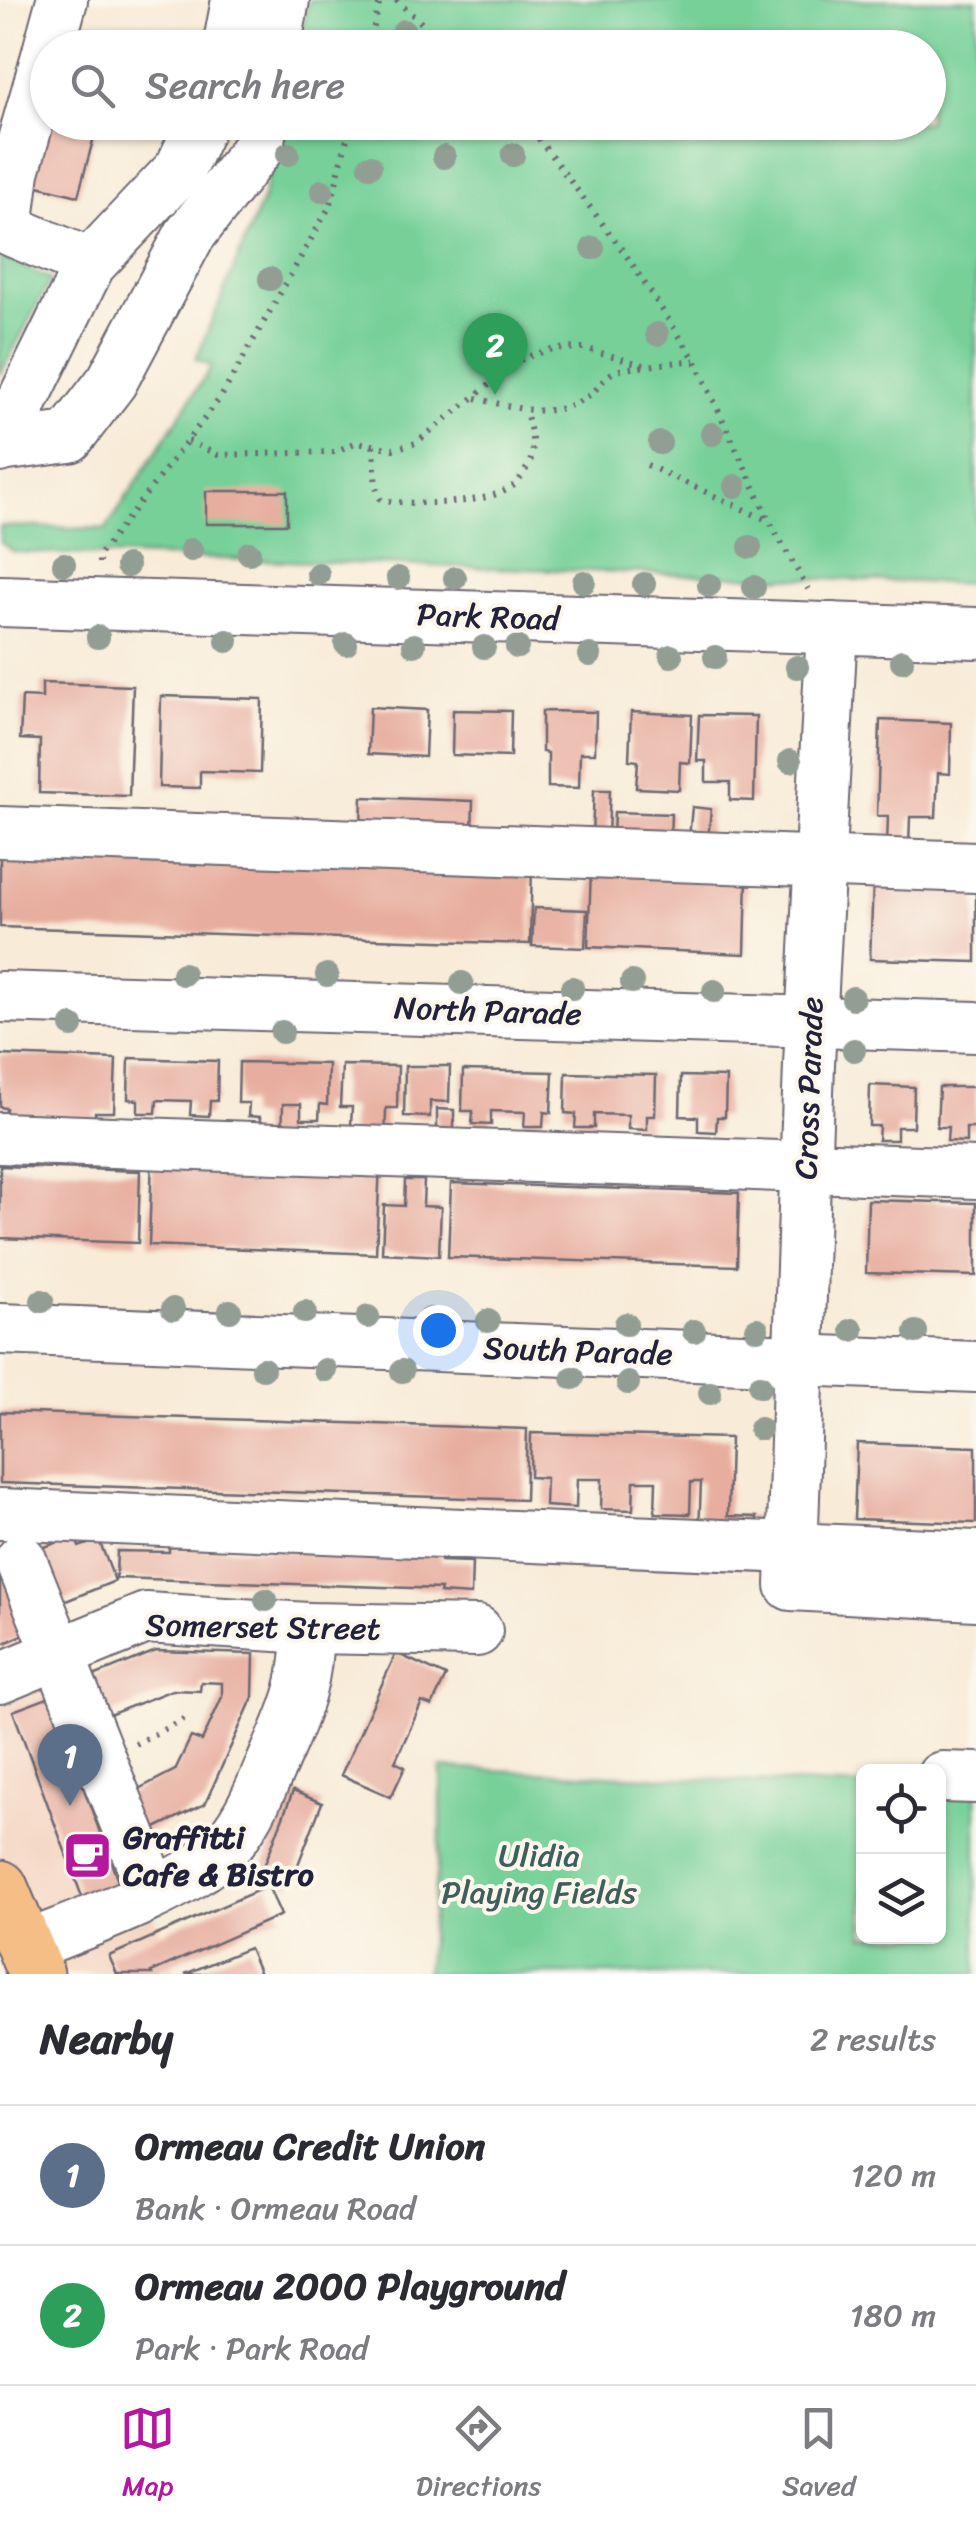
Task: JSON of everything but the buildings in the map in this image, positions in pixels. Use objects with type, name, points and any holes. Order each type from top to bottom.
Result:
[{"type":"main road","points":[[0,1888],[31,1960]]},
{"type":"street","points":[[54,30],[62,0]]},
{"type":"street","points":[[231,30],[237,0]]},
{"type":"street","points":[[279,30],[284,0]]},
{"type":"street","points":[[30,115],[4,227],[90,264]]},
{"type":"street","points":[[0,446],[90,264],[180,169],[194,140]]},
{"type":"street","points":[[0,446],[69,437],[112,381],[189,236],[258,148],[259,140]]},
{"type":"street","name":"Park Road","points":[[0,602],[824,616],[976,633]]},
{"type":"street","name":"Cross Parade","points":[[824,616],[819,862],[791,1585],[976,1594]]},
{"type":"street","points":[[0,832],[976,867]]},
{"type":"street","name":"North Parade","points":[[0,998],[976,1026]]},
{"type":"street","points":[[0,1138],[976,1173]]},
{"type":"street","name":"South Parade","points":[[0,1329],[976,1366]]},
{"type":"street","points":[[0,1514],[976,1556]]},
{"type":"street","points":[[21,1560],[153,1892]]},
{"type":"street","name":"Somerset Street","points":[[0,1678],[146,1618],[308,1628],[477,1631]]},
{"type":"street","points":[[31,1960],[192,1873],[219,1853],[241,1826],[300,1700],[307,1672],[308,1628]]},
{"type":"path","points":[[373,30],[380,0]]},
{"type":"path","points":[[396,0],[429,30]]},
{"type":"path","points":[[99,568],[99,555],[221,397],[332,204],[347,140]]},
{"type":"path","points":[[540,140],[626,255],[694,360],[770,522],[824,616]]},
{"type":"path","points":[[188,441],[218,455],[334,452],[357,442],[393,449],[416,443],[524,358],[554,349],[584,348],[647,366]]},
{"type":"path","points":[[476,398],[526,412],[573,405],[593,393],[612,372],[694,360]]},
{"type":"path","points":[[373,446],[378,464],[376,493],[381,500],[414,505],[492,495],[514,485],[530,462],[532,448],[526,412]]},
{"type":"path","points":[[646,465],[770,522]]},
{"type":"path","points":[[99,1759],[187,1717]]},
{"type":"shaded area","points":[[0,1521],[10,1521],[176,1974],[0,1974]]},
{"type":"green space","points":[[309,0],[976,0],[976,584],[14,552],[0,542],[0,526],[106,529],[212,366],[196,359],[263,198],[277,140],[946,140],[946,30],[302,30]]},
{"type":"green space","points":[[0,256],[51,279],[0,375]]},
{"type":"green space","name":"Ulidia Playing Fields","points":[[441,1768],[856,1786],[856,1944],[946,1944],[946,1789],[976,1790],[976,1974],[426,1974],[441,1828]]},
{"type":"place","name":"Ormeau 2000 Playground","points":[[495,395]]},
{"type":"place","name":"Ormeau Credit Union","points":[[70,1806]]},
{"type":"place","name":"Graffitti Cafe & Bistro","points":[[88,1855]]}]
